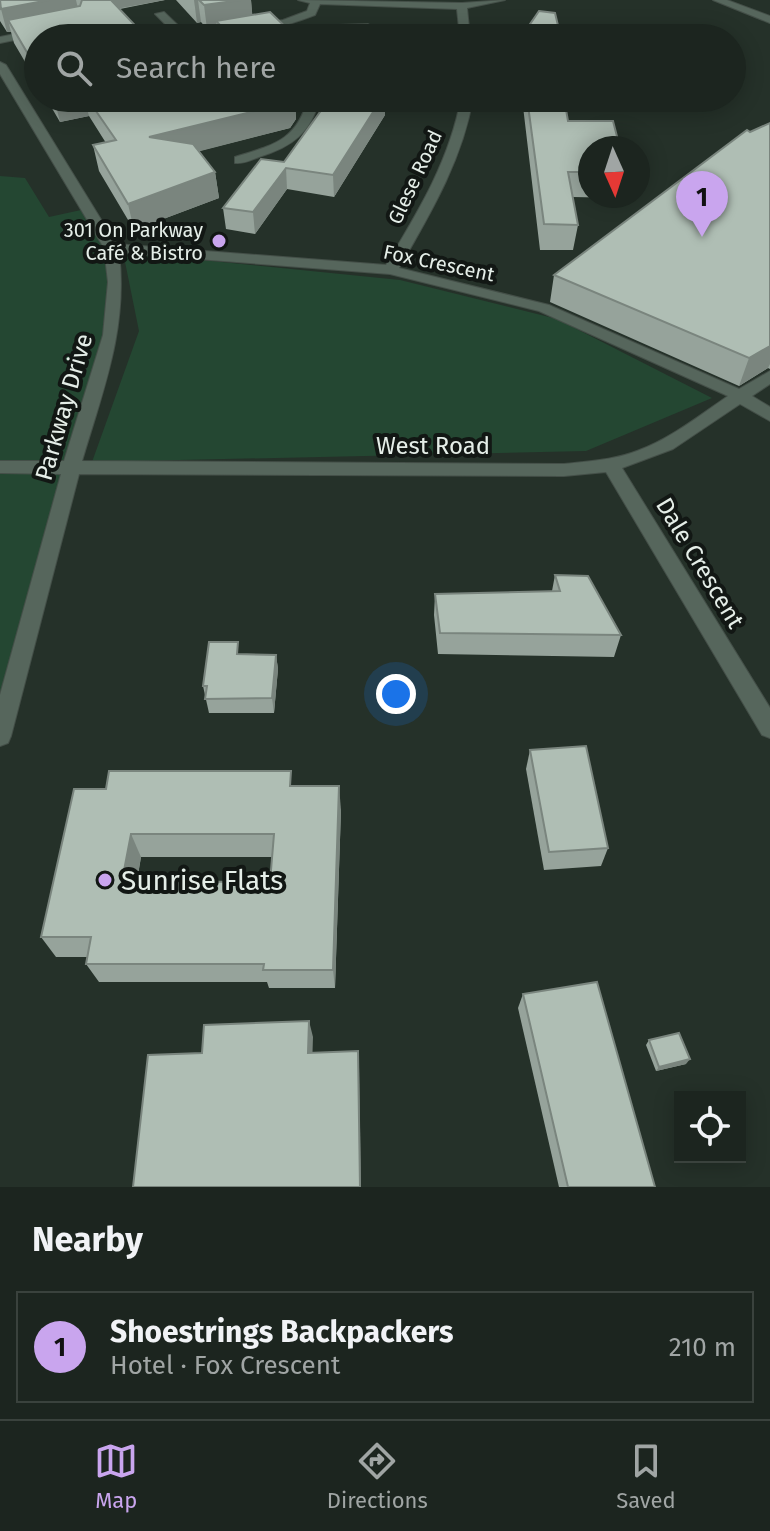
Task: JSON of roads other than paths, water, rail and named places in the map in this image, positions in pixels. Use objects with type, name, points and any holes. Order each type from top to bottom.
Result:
[{"type":"street","points":[[303,0],[462,6],[500,0]]},
{"type":"street","points":[[718,0],[770,20]]},
{"type":"street","points":[[267,24],[302,18],[311,13],[316,2]]},
{"type":"street","points":[[462,6],[464,24]]},
{"type":"street","points":[[160,14],[170,24]]},
{"type":"street","points":[[302,18],[306,24]]},
{"type":"street","points":[[0,40],[24,35]]},
{"type":"street","name":"Parkway Drive","points":[[0,65],[24,103]]},
{"type":"street","name":"Parkway Drive","points":[[0,736],[71,468],[111,335],[115,282],[111,248],[29,112]]},
{"type":"street","points":[[239,160],[283,145],[299,135],[312,112]]},
{"type":"street","name":"Glese Road","points":[[390,270],[425,210],[458,135],[464,112]]},
{"type":"street","name":"Fox Crescent","points":[[111,248],[390,270],[544,308],[739,395],[770,415]]},
{"type":"street","name":"West Road","points":[[0,467],[564,470],[611,465],[667,445],[770,376]]},
{"type":"street","name":"Dale Crescent","points":[[611,465],[770,728]]},
{"type":"place","name":"Shoestrings Backpackers","points":[[702,237]]},
{"type":"place","name":"301 On Parkway Café & Bistro","points":[[219,241]]},
{"type":"place","name":"Sunrise Flats","points":[[105,880]]}]
